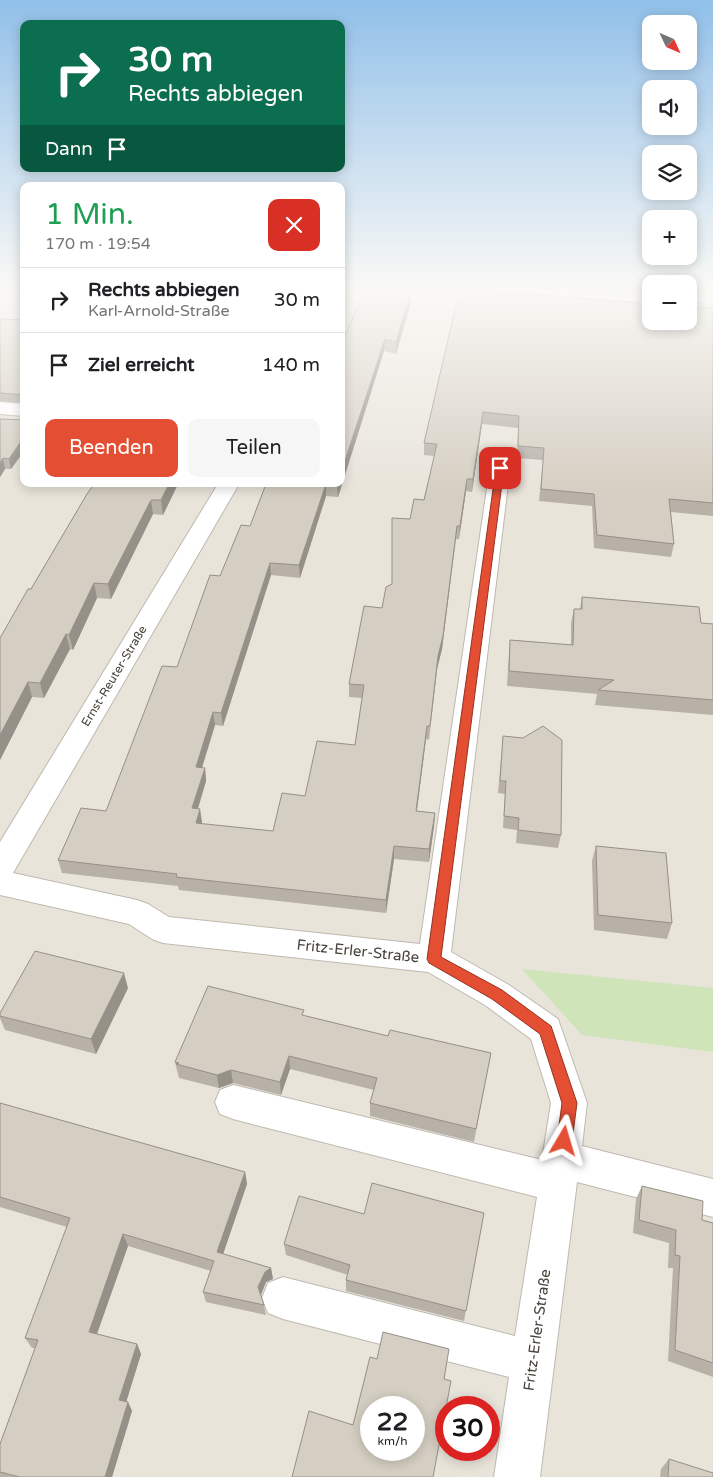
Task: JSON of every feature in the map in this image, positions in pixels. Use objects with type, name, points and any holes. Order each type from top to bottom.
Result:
[{"type":"street","points":[[0,408],[20,410]]},
{"type":"street","points":[[434,959],[500,468]]},
{"type":"street","name":"Ernst-Reuter-Straße","points":[[0,868],[227,487]]},
{"type":"street","name":"Fritz-Erler-Straße","points":[[0,883],[137,913],[163,930],[434,959],[497,995],[546,1030],[570,1103],[517,1477]]},
{"type":"street","points":[[232,1102],[560,1172],[713,1198]]},
{"type":"street","points":[[283,1298],[533,1362]]},
{"type":"shaded area","points":[[0,357],[20,357],[20,487],[345,487],[345,357],[713,357],[713,1477],[0,1477]]},
{"type":"green space","points":[[522,969],[713,988],[713,1052],[582,1035]]},
{"type":"building","points":[[0,357],[20,357],[20,395],[0,393]]},
{"type":"building","points":[[345,357],[379,357],[345,461]]},
{"type":"building","points":[[444,357],[713,357],[713,503],[669,499],[674,544],[597,535],[594,494],[541,489],[544,448],[518,446],[519,416],[483,412],[473,479],[467,479],[460,526],[457,526],[443,636],[438,656],[430,726],[427,726],[416,811],[435,813],[429,849],[394,846],[386,900],[176,877],[177,874],[58,860],[81,808],[106,811],[162,666],[177,667],[210,575],[220,576],[241,525],[250,526],[265,487],[325,487],[299,565],[270,563],[221,713],[213,712],[196,767],[205,768],[192,808],[200,809],[196,823],[273,831],[282,793],[305,796],[317,741],[355,745],[364,685],[349,684],[364,606],[382,608],[386,587],[392,584],[392,518],[410,519],[414,499],[424,500],[437,444],[424,443]]},
{"type":"building","points":[[0,419],[20,420],[20,443],[9,459],[3,458],[0,463]]},
{"type":"building","points":[[92,487],[168,487],[161,500],[151,500],[108,584],[94,583],[69,635],[66,634],[40,683],[28,682],[0,735],[0,638]]},
{"type":"building","points":[[582,597],[699,607],[701,623],[713,624],[713,700],[598,690],[614,680],[509,671],[510,640],[573,645],[574,609],[582,609]]},
{"type":"building","points":[[543,726],[562,740],[561,835],[518,830],[519,818],[504,816],[506,781],[500,781],[503,736],[523,738]]},
{"type":"building","points":[[596,846],[666,853],[672,923],[598,915]]},
{"type":"building","points":[[35,951],[124,973],[91,1039],[0,1016]]},
{"type":"building","points":[[208,986],[304,1010],[302,1015],[388,1036],[390,1030],[491,1053],[476,1129],[370,1103],[377,1078],[289,1056],[280,1082],[231,1070],[217,1075],[176,1064],[179,1063],[175,1062]]},
{"type":"building","points":[[0,1103],[245,1172],[217,1252],[271,1268],[265,1272],[258,1287],[264,1305],[203,1292],[214,1261],[123,1234],[89,1332],[137,1344],[119,1400],[128,1402],[105,1477],[20,1477],[0,1472],[0,1444],[38,1340],[25,1338],[70,1218],[0,1197]]},
{"type":"building","points":[[372,1183],[484,1213],[466,1311],[346,1280],[350,1265],[284,1244],[299,1196],[364,1214]]},
{"type":"building","points":[[642,1186],[703,1201],[702,1220],[713,1223],[713,1363],[675,1350],[680,1256],[675,1255],[676,1230],[639,1220]]},
{"type":"building","points":[[383,1332],[449,1349],[444,1379],[451,1381],[448,1396],[435,1396],[436,1461],[433,1477],[292,1477],[309,1411],[353,1425],[360,1397],[360,1461],[425,1461],[425,1396],[360,1396],[370,1357],[377,1359]]},
{"type":"building","points":[[669,1459],[713,1473],[713,1477],[668,1477]]},
{"type":"route","points":[[500,468],[434,959],[497,995],[546,1030],[570,1103],[564,1141]]}]
